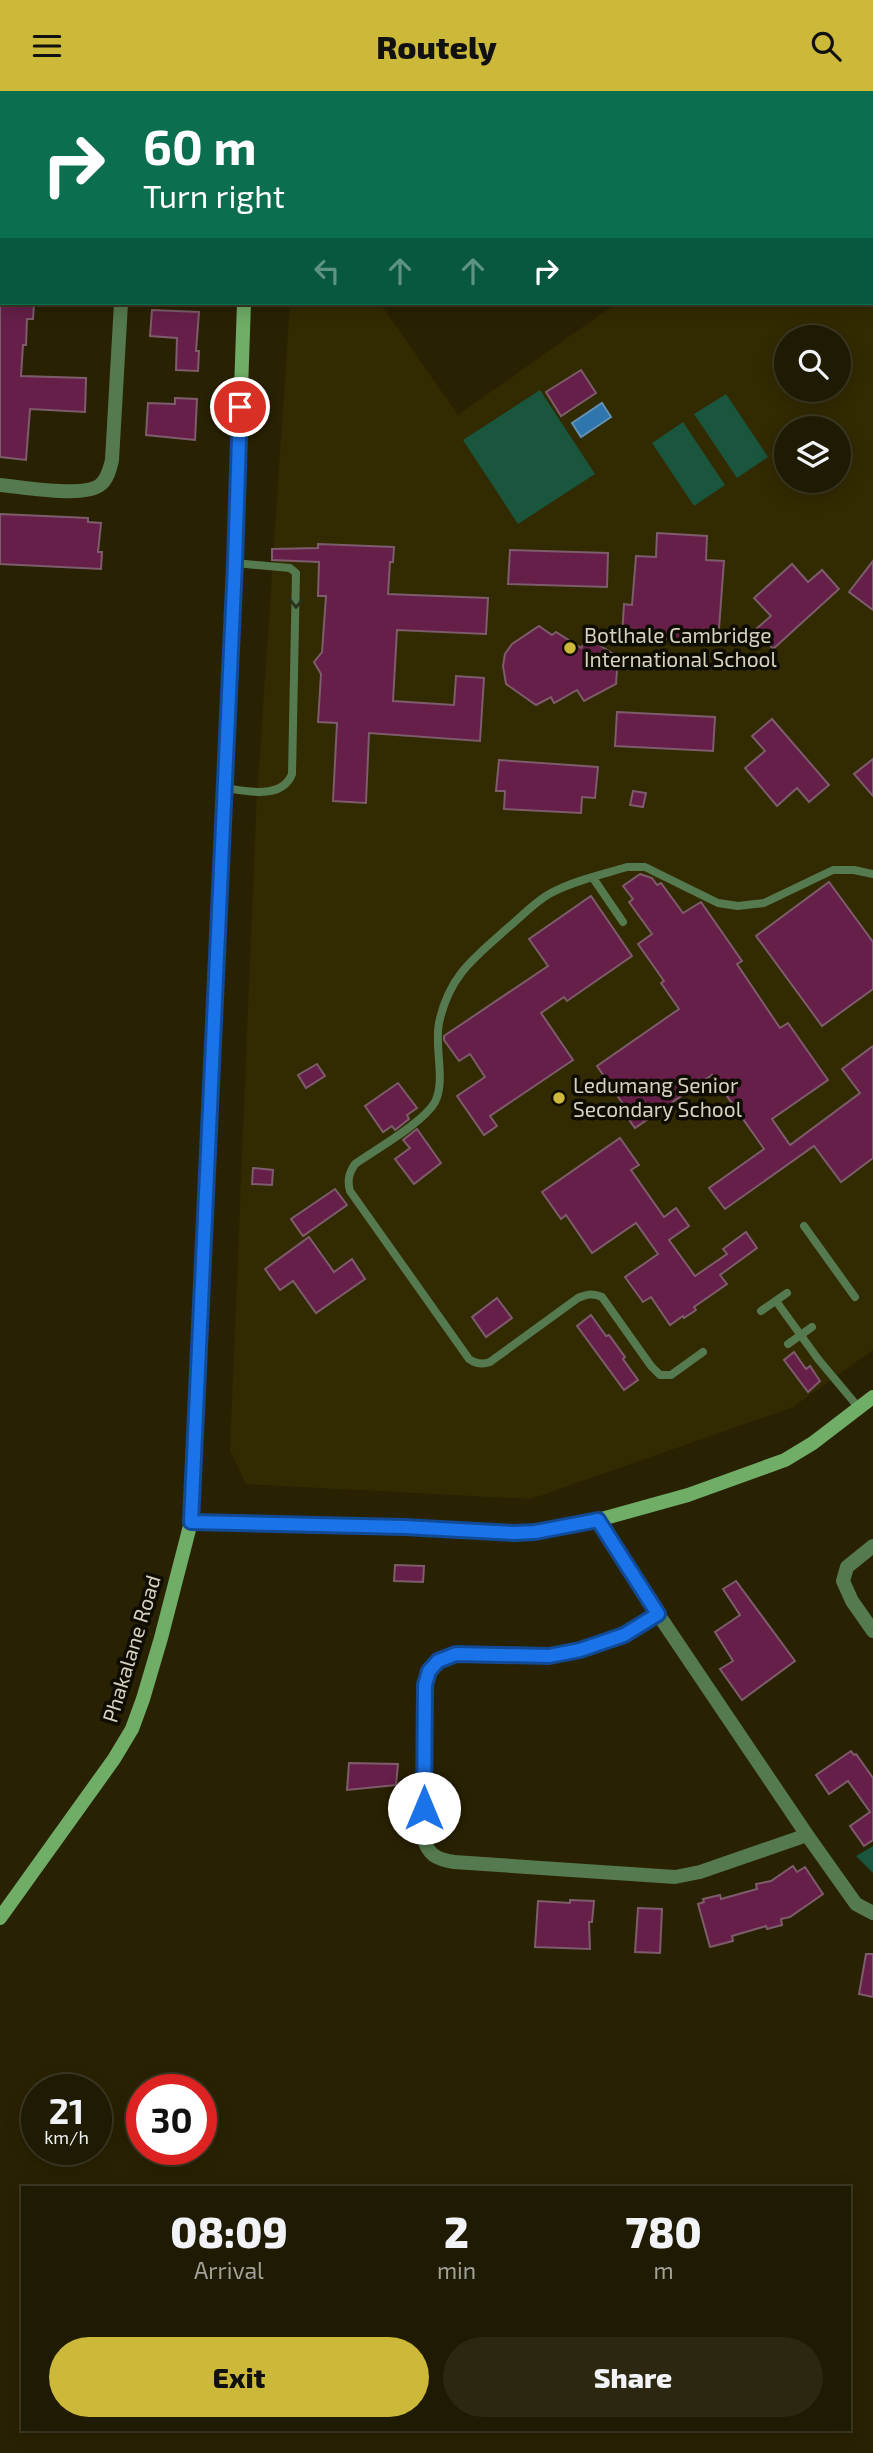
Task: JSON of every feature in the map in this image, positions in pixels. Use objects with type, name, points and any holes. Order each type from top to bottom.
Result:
[{"type":"street","points":[[0,485],[76,491],[91,490],[102,484],[112,460],[121,305]]},
{"type":"street","name":"Phakalane Road","points":[[0,1918],[114,1759],[132,1728],[154,1663],[191,1522],[235,563],[244,305]]},
{"type":"street","points":[[191,1522],[535,1532],[598,1520],[688,1495],[785,1461],[873,1397]]},
{"type":"street","points":[[598,1520],[807,1835],[856,1905],[873,1913]]},
{"type":"street","points":[[873,1546],[847,1567],[843,1580],[852,1601],[873,1631]]},
{"type":"street","points":[[658,1614],[624,1635],[580,1650],[549,1656],[456,1654],[438,1661],[429,1671],[425,1685],[423,1837],[427,1851],[438,1860],[454,1862],[675,1877],[700,1872],[807,1835]]},
{"type":"lane","points":[[225,788],[270,792],[284,786],[292,774],[296,573],[290,568],[235,563]]},
{"type":"lane","points":[[703,1352],[671,1375],[660,1375],[602,1297],[586,1294],[490,1362],[474,1362],[469,1359],[350,1191],[349,1172],[355,1164],[421,1118],[435,1101],[440,1081],[436,1038],[441,1012],[450,989],[465,966],[552,892],[637,865],[718,903],[738,906],[764,903],[833,870],[873,874]]},
{"type":"lane","points":[[593,878],[624,922]]},
{"type":"lane","points":[[804,1226],[855,1297]]},
{"type":"lane","points":[[761,1311],[787,1293]]},
{"type":"lane","points":[[776,1301],[859,1408]]},
{"type":"lane","points":[[788,1344],[812,1327]]},
{"type":"shaded area","points":[[290,305],[381,305],[458,415],[614,305],[873,305],[873,1350],[793,1407],[531,1499],[246,1484],[230,1451],[256,814]]},
{"type":"green space","points":[[540,390],[595,474],[518,524],[463,440]]},
{"type":"green space","points":[[726,394],[768,457],[737,478],[694,414]]},
{"type":"green space","points":[[683,422],[725,485],[694,506],[652,443]]},
{"type":"green space","points":[[873,1846],[873,1873],[856,1856]]},
{"type":"water","points":[[602,403],[611,417],[581,437],[572,423]]},
{"type":"building","points":[[0,305],[34,305],[33,319],[27,319],[21,376],[86,378],[85,412],[30,409],[26,460],[0,457]]},
{"type":"building","points":[[152,310],[199,312],[196,351],[199,351],[198,371],[176,370],[177,338],[150,336]]},
{"type":"building","points":[[581,370],[596,393],[561,416],[546,392]]},
{"type":"building","points":[[175,398],[197,399],[195,440],[146,435],[148,403],[175,404]]},
{"type":"building","points":[[0,514],[88,518],[88,522],[101,523],[98,552],[102,552],[101,569],[0,564]]},
{"type":"building","points":[[657,533],[707,536],[706,560],[724,561],[718,642],[622,636],[624,604],[632,605],[636,556],[656,557]]},
{"type":"building","points":[[318,544],[394,547],[388,594],[488,598],[486,634],[397,630],[393,701],[454,705],[456,676],[484,678],[480,741],[369,733],[366,803],[333,801],[337,723],[318,722],[321,674],[314,662],[322,652],[326,596],[318,596],[319,562],[272,560],[272,549],[318,548]]},
{"type":"building","points":[[510,550],[608,553],[607,587],[508,584]]},
{"type":"building","points":[[873,561],[873,610],[849,592]]},
{"type":"building","points":[[792,564],[808,582],[822,570],[839,589],[773,649],[756,629],[771,616],[754,598]]},
{"type":"building","points":[[539,626],[552,635],[556,632],[581,648],[588,638],[618,657],[616,684],[584,701],[577,690],[554,703],[551,697],[536,705],[506,684],[503,666],[505,654],[512,644]]},
{"type":"building","points":[[617,712],[715,717],[713,751],[615,746]]},
{"type":"building","points":[[772,719],[829,785],[809,802],[797,788],[777,806],[745,768],[765,751],[752,736]]},
{"type":"building","points":[[873,759],[873,796],[854,774]]},
{"type":"building","points":[[499,760],[598,767],[595,798],[582,797],[581,813],[504,809],[505,791],[496,791]]},
{"type":"building","points":[[633,791],[646,793],[643,807],[630,805]]},
{"type":"building","points":[[640,874],[652,878],[657,885],[661,883],[683,913],[701,902],[742,961],[737,964],[780,1028],[788,1023],[828,1080],[772,1119],[790,1145],[860,1093],[842,1069],[873,1046],[873,1158],[841,1182],[814,1146],[725,1209],[709,1188],[764,1149],[712,1075],[635,1128],[619,1106],[623,1104],[597,1066],[679,1009],[661,983],[664,981],[638,944],[652,934],[629,902],[633,899],[623,886]]},
{"type":"building","points":[[829,882],[873,942],[873,989],[822,1026],[756,936]]},
{"type":"building","points":[[591,896],[632,956],[567,1001],[564,997],[541,1013],[573,1060],[490,1116],[497,1126],[484,1135],[457,1096],[485,1077],[470,1054],[459,1061],[444,1036],[548,966],[529,939]]},
{"type":"building","points":[[317,1064],[325,1076],[306,1088],[298,1075]]},
{"type":"building","points":[[398,1083],[417,1108],[407,1115],[409,1119],[395,1130],[392,1126],[383,1132],[365,1106]]},
{"type":"building","points":[[417,1129],[441,1163],[414,1184],[395,1159],[410,1148],[403,1140]]},
{"type":"building","points":[[620,1138],[639,1165],[631,1170],[664,1217],[676,1208],[689,1226],[669,1240],[695,1276],[727,1254],[723,1249],[746,1232],[757,1248],[720,1275],[727,1284],[694,1307],[696,1310],[670,1325],[651,1297],[643,1302],[625,1277],[658,1254],[636,1223],[592,1253],[566,1215],[561,1219],[542,1192]]},
{"type":"building","points":[[253,1168],[273,1170],[272,1185],[252,1184]]},
{"type":"building","points":[[335,1189],[347,1205],[303,1236],[291,1219]]},
{"type":"building","points":[[309,1237],[334,1272],[352,1259],[365,1279],[316,1313],[293,1281],[280,1290],[265,1269]]},
{"type":"building","points":[[497,1298],[512,1318],[486,1337],[472,1317]]},
{"type":"building","points":[[591,1315],[625,1357],[623,1359],[638,1380],[624,1390],[577,1326]]},
{"type":"building","points":[[794,1352],[806,1369],[810,1366],[820,1381],[808,1392],[784,1360]]},
{"type":"building","points":[[395,1565],[424,1566],[423,1582],[394,1581]]},
{"type":"building","points":[[736,1581],[795,1661],[742,1700],[720,1669],[733,1661],[715,1632],[740,1615],[723,1589]]},
{"type":"building","points":[[851,1751],[873,1778],[873,1840],[864,1846],[850,1826],[870,1812],[848,1781],[829,1794],[816,1775]]},
{"type":"building","points":[[349,1763],[398,1764],[396,1785],[347,1790]]},
{"type":"building","points":[[793,1866],[797,1872],[805,1867],[823,1894],[790,1917],[781,1919],[782,1925],[767,1929],[766,1926],[732,1936],[733,1941],[710,1947],[698,1904],[704,1902],[703,1899],[720,1895],[721,1899],[757,1889],[756,1884],[771,1881]]},
{"type":"building","points":[[570,1900],[594,1901],[592,1922],[589,1922],[590,1949],[535,1947],[538,1901],[570,1903]]},
{"type":"building","points":[[638,1908],[662,1909],[660,1953],[635,1952]]},
{"type":"building","points":[[866,1954],[873,1954],[873,1997],[859,1994]]},
{"type":"place","name":"Botlhale Cambridge International School","points":[[570,648]]},
{"type":"place","name":"Ledumang Senior Secondary School","points":[[559,1098]]},
{"type":"route","points":[[240,407],[191,1522],[323,1524],[514,1533],[535,1532],[598,1520],[658,1614],[624,1635],[580,1650],[549,1656],[456,1654],[438,1661],[429,1671],[425,1685],[424,1808]]}]
